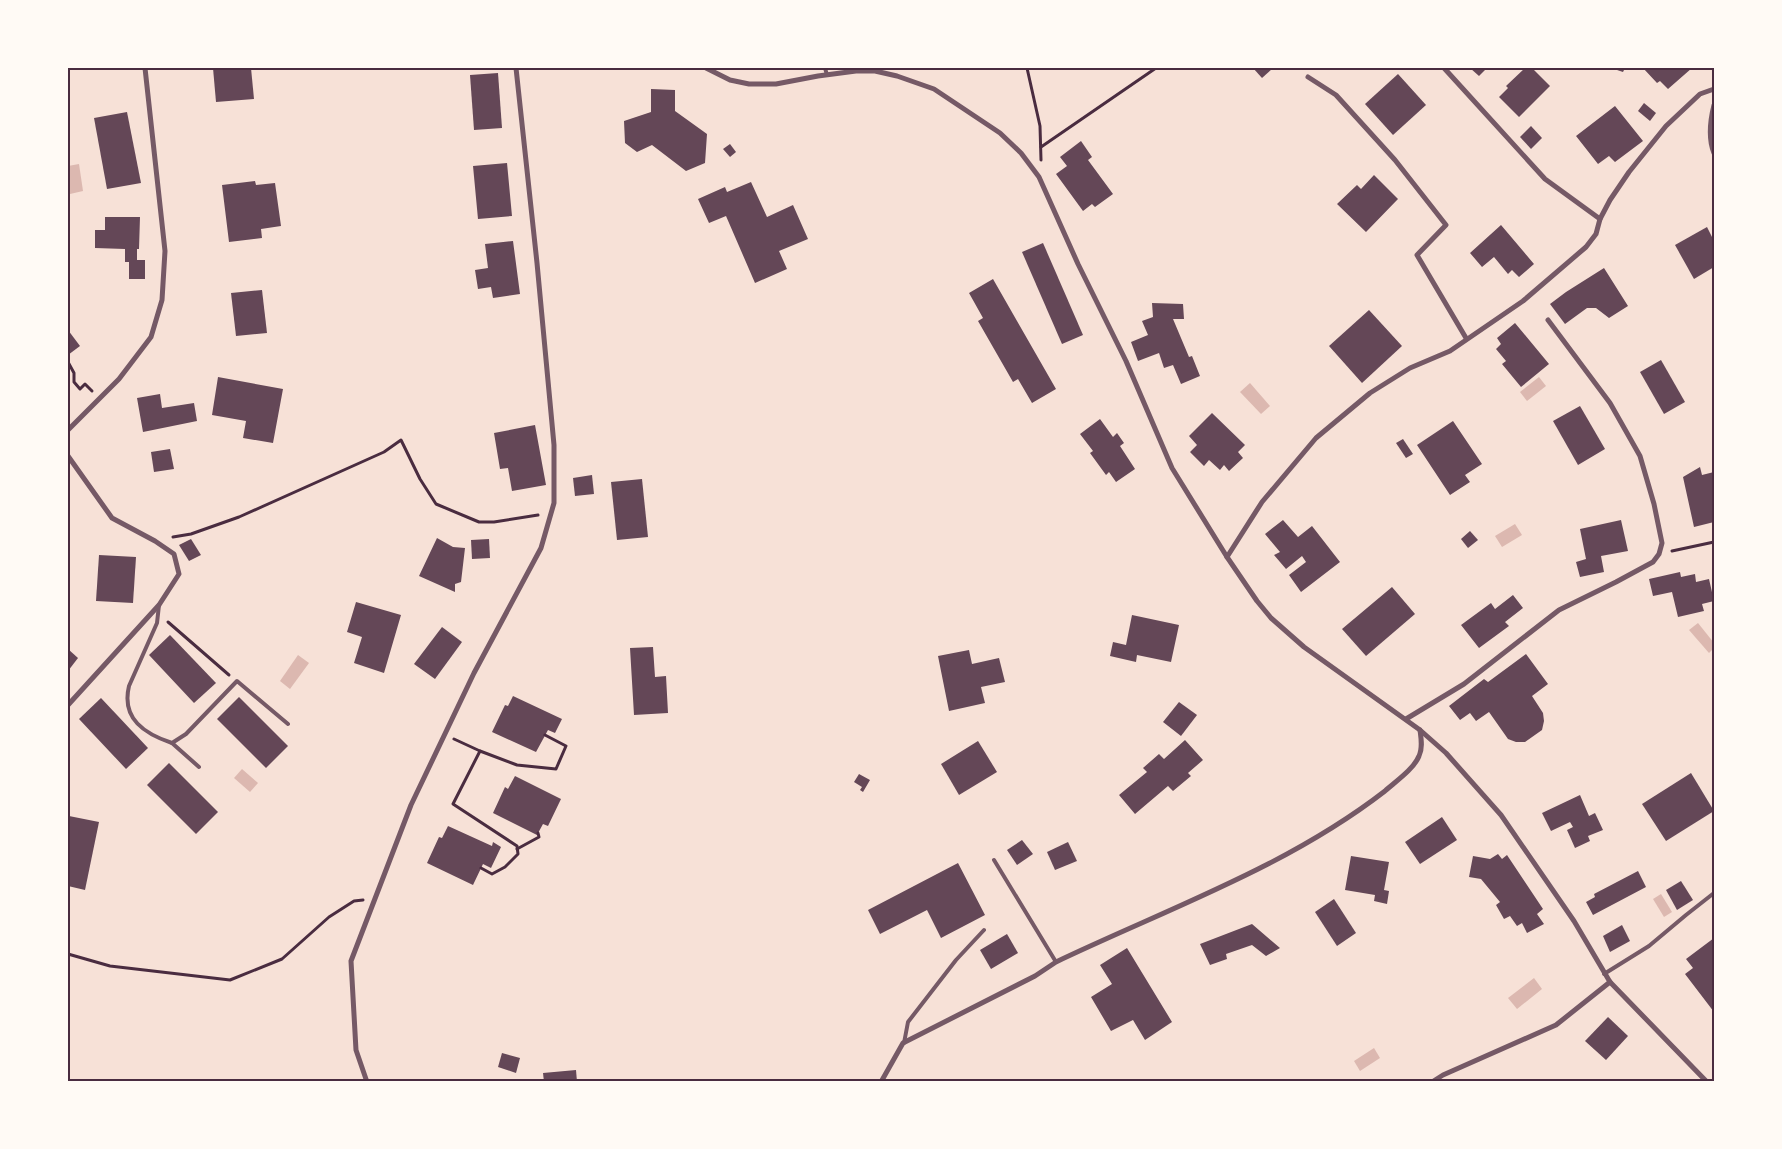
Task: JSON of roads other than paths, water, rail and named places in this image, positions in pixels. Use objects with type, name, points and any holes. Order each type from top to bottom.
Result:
[{"type":"street","points":[[68,430],[119,379],[150,337],[162,300],[165,251],[145,68]]},
{"type":"street","points":[[367,1082],[356,1050],[352,961],[411,805],[474,673],[541,548],[554,503],[552,426],[516,68]]},
{"type":"street","points":[[706,68],[730,80],[749,84],[776,84],[827,75],[875,71],[897,76],[934,89],[1000,133],[1021,153],[1039,177],[1078,264],[1126,361],[1172,468],[1227,557],[1270,618],[1330,667],[1406,719],[1446,753],[1501,815],[1574,921],[1610,982],[1707,1082]]},
{"type":"street","points":[[1444,68],[1545,179],[1600,219]]},
{"type":"street","points":[[1308,77],[1336,95],[1394,160],[1446,225],[1417,255],[1466,338]]},
{"type":"street","points":[[1227,557],[1262,502],[1316,438],[1370,393],[1410,368],[1450,351],[1466,338],[1523,301],[1586,247],[1596,234],[1600,219],[1610,200],[1629,172],[1666,126],[1700,94],[1714,89]]},
{"type":"street","points":[[1714,105],[1711,117],[1710,143],[1714,153]]},
{"type":"street","points":[[1406,719],[1464,684],[1559,610],[1653,562],[1659,554],[1662,542],[1654,504],[1640,456],[1610,403],[1548,320]]},
{"type":"street","points":[[68,456],[112,518],[155,540],[174,554],[179,574],[159,606],[68,705]]},
{"type":"street","points":[[881,1082],[904,1043],[1036,976],[1056,962],[1244,875],[1336,826],[1404,775],[1419,757],[1421,748],[1420,730]]},
{"type":"street","points":[[1432,1082],[1443,1075],[1556,1025],[1610,982]]},
{"type":"lane","points":[[825,68],[827,75]]},
{"type":"lane","points":[[159,606],[157,623],[129,686],[127,695],[128,706],[133,717],[146,732],[172,743],[199,767]]},
{"type":"lane","points":[[172,743],[186,734],[237,682],[288,724]]},
{"type":"lane","points":[[994,860],[1056,962]]},
{"type":"lane","points":[[1604,974],[1649,946],[1714,893]]},
{"type":"lane","points":[[904,1043],[908,1022],[956,960],[984,930]]}]
